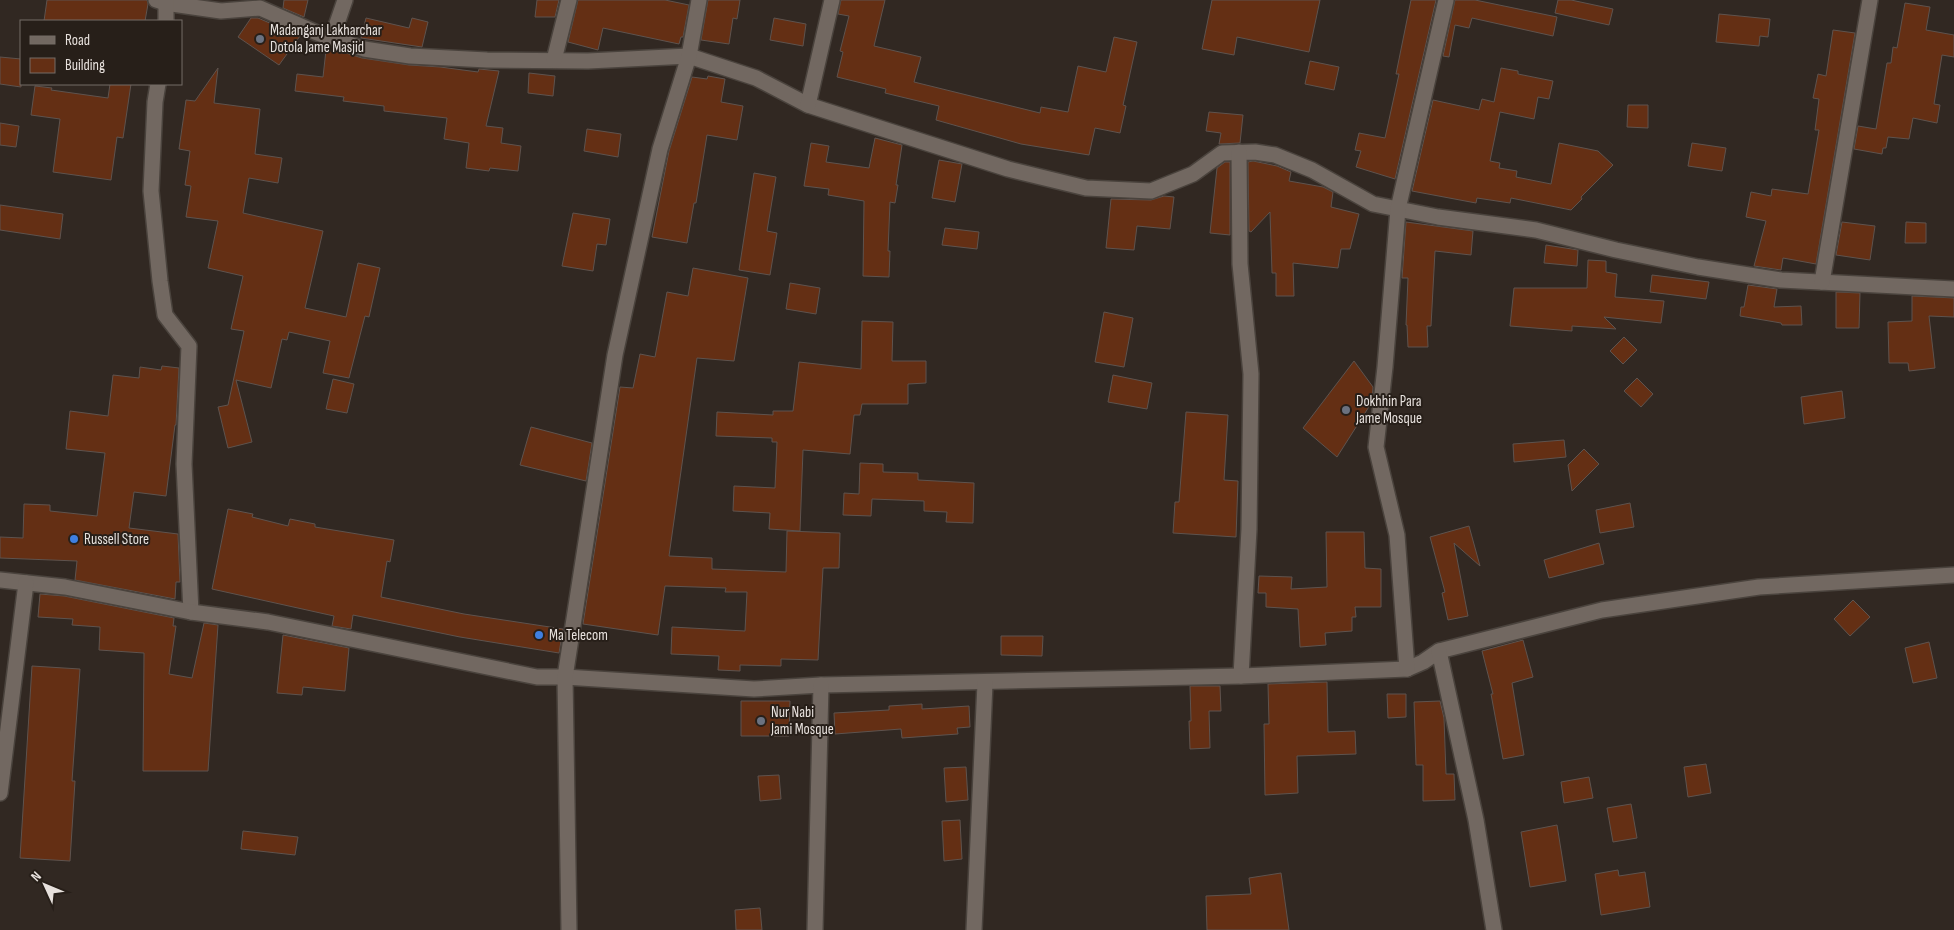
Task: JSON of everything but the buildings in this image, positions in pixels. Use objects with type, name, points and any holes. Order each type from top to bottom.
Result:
[{"type":"street","points":[[332,38],[345,0]]},
{"type":"street","points":[[554,60],[569,0]]},
{"type":"street","points":[[569,930],[565,677],[615,355],[660,149],[689,56],[699,0]]},
{"type":"street","points":[[808,105],[832,0]]},
{"type":"street","points":[[1408,669],[1397,535],[1376,446],[1385,367],[1398,209],[1446,0]]},
{"type":"street","points":[[1822,282],[1870,0]]},
{"type":"street","points":[[166,20],[162,1],[221,12],[260,8],[332,38],[364,49],[410,56],[588,61],[689,56],[756,78],[808,105],[1008,169],[1086,188],[1151,191],[1194,174],[1222,153],[1255,152],[1275,155],[1312,170],[1372,204],[1438,217],[1536,230],[1616,250],[1698,267],[1781,280],[1954,289]]},
{"type":"street","points":[[158,85],[155,102],[151,191],[160,281],[165,315],[189,346],[184,464],[191,612]]},
{"type":"street","points":[[1239,152],[1240,264],[1251,374],[1249,529],[1241,676]]},
{"type":"street","points":[[0,580],[65,587],[191,612],[268,622],[537,677],[565,677],[754,689],[821,685],[985,683],[1408,669],[1439,651],[1612,608],[1759,587],[1954,575]]},
{"type":"street","points":[[0,793],[26,583]]},
{"type":"street","points":[[1439,651],[1476,820],[1494,930]]},
{"type":"street","points":[[974,930],[985,683]]},
{"type":"street","points":[[815,930],[821,685]]},
{"type":"place","name":"Madanganj Lakharchar Dotola Jame Masjid","points":[[260,39]]},
{"type":"place","name":"Dokhhin Para Jame Mosque","points":[[1346,410]]},
{"type":"place","name":"Russell Store","points":[[74,539]]},
{"type":"place","name":"Ma Telecom","points":[[539,635]]},
{"type":"place","name":"Nur Nabi Jami Mosque","points":[[761,721]]}]
